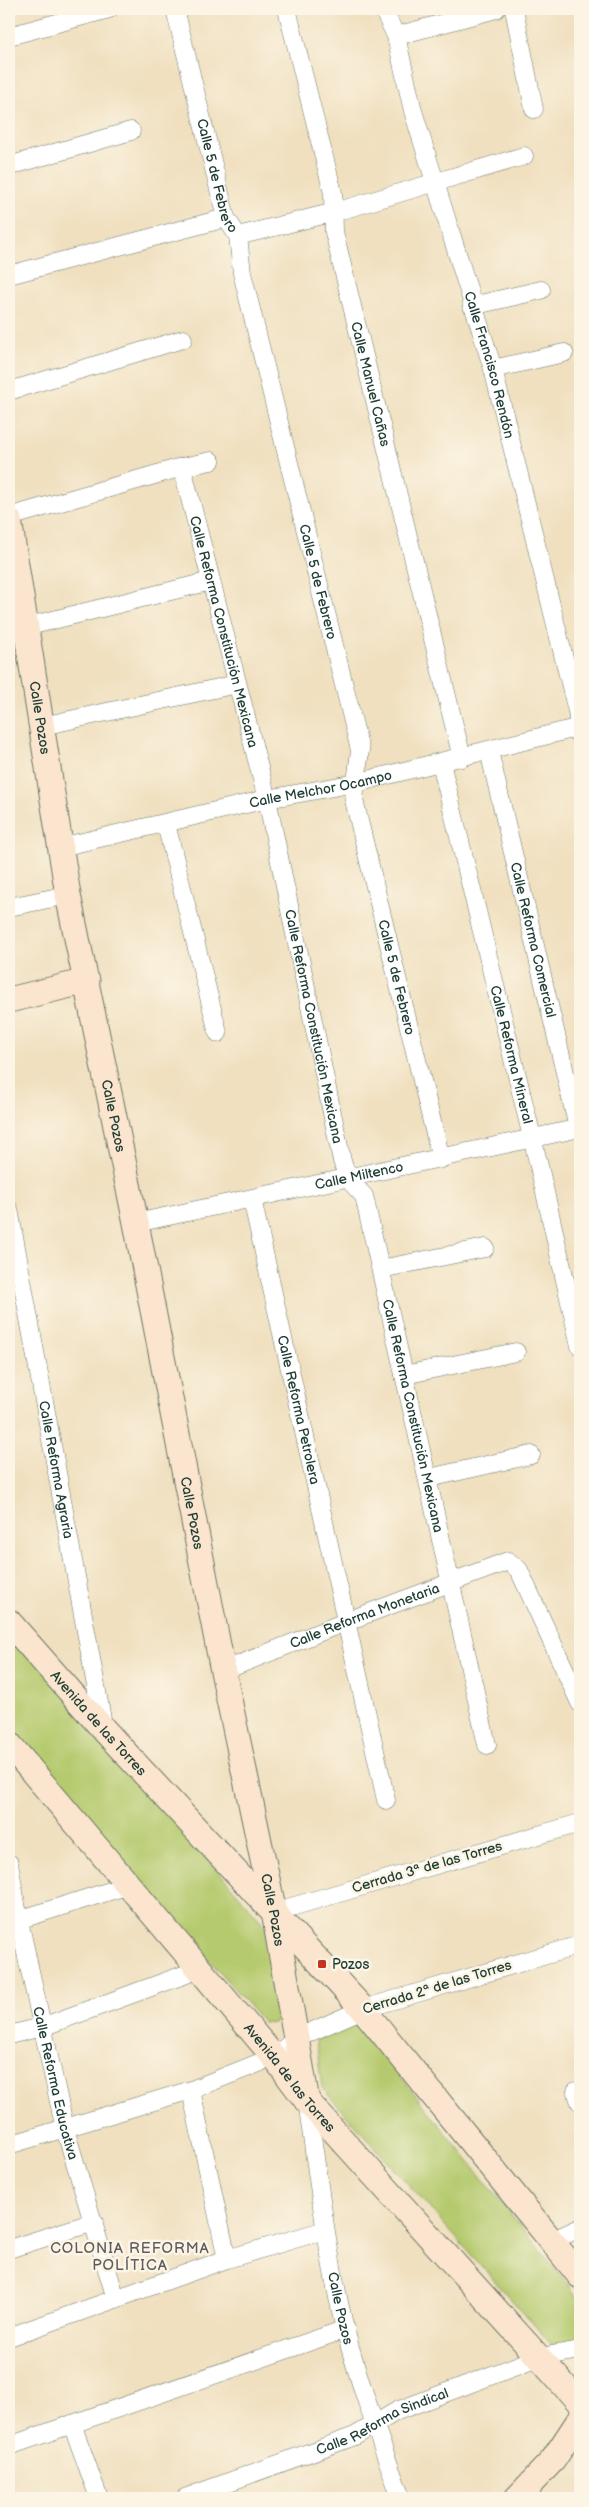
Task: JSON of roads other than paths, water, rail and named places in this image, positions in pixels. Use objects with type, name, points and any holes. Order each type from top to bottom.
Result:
[{"type":"street","points":[[9,36],[110,9]]},
{"type":"street","name":"Calle 5 de Febrero","points":[[175,9],[226,218],[238,236],[242,273],[360,750],[354,800],[441,1159]]},
{"type":"street","name":"Calle Manuel Cañas","points":[[287,9],[334,194],[334,232],[462,758]]},
{"type":"street","name":"Calle Francisco Rendón","points":[[383,9],[396,36],[413,111],[493,369],[577,711],[580,730]]},
{"type":"street","points":[[396,36],[496,9]]},
{"type":"street","points":[[514,9],[534,109]]},
{"type":"street","points":[[9,166],[132,131]]},
{"type":"street","points":[[238,236],[335,212],[524,156]]},
{"type":"street","points":[[9,275],[226,218]]},
{"type":"street","points":[[472,306],[541,290]]},
{"type":"street","points":[[9,391],[183,339]]},
{"type":"street","points":[[493,369],[564,353]]},
{"type":"street","points":[[9,519],[211,460]]},
{"type":"street","name":"Calle Reforma Constitución Mexicana","points":[[182,467],[236,684],[267,799],[342,1161],[348,1179],[364,1196],[429,1478],[449,1582],[487,1745]]},
{"type":"street","name":"Calle Pozos","points":[[9,519],[68,895],[136,1223],[223,1671],[274,1912],[297,2038],[325,2230],[346,2330],[375,2424],[401,2498]]},
{"type":"street","points":[[26,627],[211,581]]},
{"type":"street","points":[[42,726],[236,684]]},
{"type":"street","name":"Calle Melchor Ocampo","points":[[61,847],[267,799],[356,783],[580,730]]},
{"type":"street","name":"Calle Reforma Comercial","points":[[490,751],[579,1128]]},
{"type":"street","name":"Calle Reforma Mineral","points":[[441,763],[580,1346]]},
{"type":"street","points":[[166,824],[218,1032]]},
{"type":"street","points":[[9,907],[68,895]]},
{"type":"street","points":[[9,1000],[87,981]]},
{"type":"street","name":"Calle Miltenco","points":[[136,1223],[579,1128]]},
{"type":"street","name":"Calle Reforma Petrolera","points":[[252,1199],[386,1800]]},
{"type":"street","name":"Calle Reforma Agraria","points":[[9,1209],[105,1732]]},
{"type":"street","points":[[380,1269],[485,1248]]},
{"type":"street","points":[[404,1375],[516,1352]]},
{"type":"street","points":[[429,1478],[531,1455]]},
{"type":"street","name":"Calle Reforma Monetaria","points":[[223,1671],[345,1622],[508,1561],[519,1570],[580,1704]]},
{"type":"street","name":"Avenida de las Torres","points":[[9,1622],[105,1732],[363,2009],[580,2276]]},
{"type":"street","name":"Avenida de las Torres","points":[[9,1744],[274,2057],[307,2101],[580,2403]]},
{"type":"street","name":"Cerrada 3ª de las Torres","points":[[274,1912],[580,1823]]},
{"type":"street","name":"Calle Reforma Educativa","points":[[9,1863],[14,1922],[42,2027],[65,2129],[116,2299]]},
{"type":"street","points":[[14,1922],[129,1885]]},
{"type":"street","name":"Cerrada 2ª de las Torres","points":[[9,2145],[191,2090],[274,2057],[297,2038],[363,2009],[580,1945]]},
{"type":"street","points":[[9,2035],[42,2027],[200,1969]]},
{"type":"street","points":[[191,2090],[227,2259]]},
{"type":"street","points":[[9,2249],[94,2222]]},
{"type":"street","points":[[551,2241],[580,2228]]},
{"type":"street","points":[[9,2337],[227,2259],[325,2230]]},
{"type":"street","points":[[9,2446],[346,2330]]},
{"type":"street","name":"Calle Reforma Sindical","points":[[185,2498],[355,2436],[397,2410],[540,2357],[580,2350]]},
{"type":"street","points":[[517,2498],[553,2460],[580,2419]]},
{"type":"street","points":[[72,2424],[100,2498]]},
{"type":"place","name":"Pozos","points":[[322,1964]]},
{"type":"district","name":"COLONIA REFORMA POLÍTICA","points":[[130,2256]]}]
